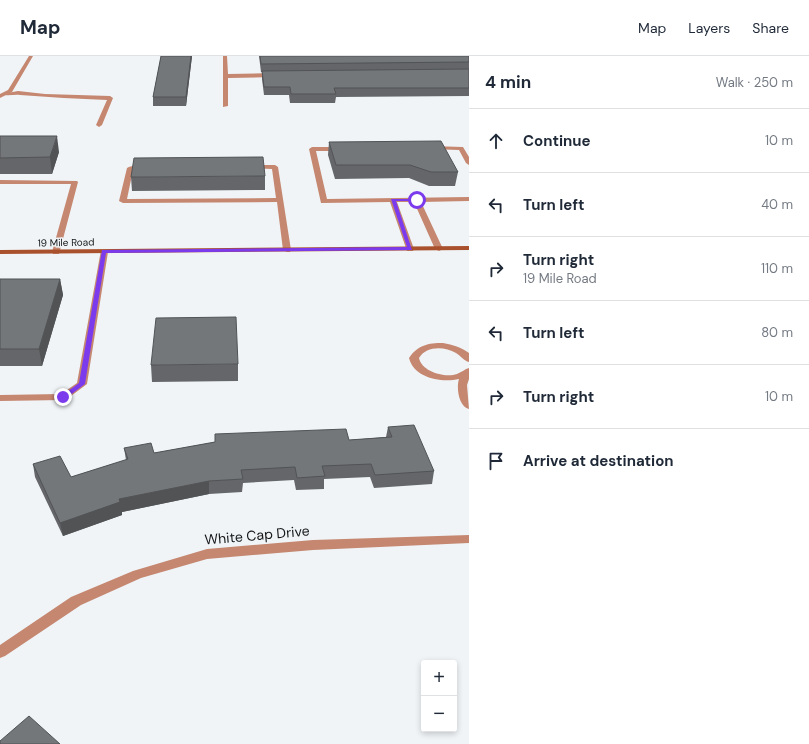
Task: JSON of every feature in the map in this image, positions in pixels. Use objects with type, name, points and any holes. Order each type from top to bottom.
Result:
[{"type":"street","points":[[2,95],[10,91],[31,56]]},
{"type":"street","points":[[225,106],[226,56]]},
{"type":"street","points":[[225,76],[280,75]]},
{"type":"street","points":[[2,95],[18,93],[46,96],[110,98],[99,125]]},
{"type":"street","points":[[422,148],[461,148],[469,163]]},
{"type":"street","points":[[351,149],[312,149],[324,201],[469,199]]},
{"type":"street","points":[[244,167],[275,167],[287,250]]},
{"type":"street","points":[[153,168],[130,168],[123,201],[280,200]]},
{"type":"street","points":[[0,182],[76,182],[56,252]]},
{"type":"street","points":[[393,200],[410,249]]},
{"type":"street","points":[[417,200],[439,249]]},
{"type":"street","name":"19 Mile Road","points":[[0,252],[469,248]]},
{"type":"street","points":[[0,398],[63,397],[82,384],[104,252]]},
{"type":"street","points":[[462,389],[426,373],[415,363],[414,358],[416,353],[422,349],[433,346],[446,347],[462,353],[469,359]]},
{"type":"street","points":[[434,377],[454,378],[468,372]]},
{"type":"street","points":[[468,372],[462,381],[462,389],[469,406]]},
{"type":"street","name":"White Cap Drive","points":[[0,652],[76,600],[137,574],[207,554],[313,545],[469,539]]},
{"type":"building","points":[[161,56],[191,56],[186,97],[153,97]]},
{"type":"building","points":[[260,56],[469,56],[469,62],[261,64]]},
{"type":"building","points":[[469,69],[469,88],[334,88],[336,94],[291,94],[290,87],[264,87],[262,71]]},
{"type":"building","points":[[0,136],[57,136],[50,157],[0,158]]},
{"type":"building","points":[[441,141],[458,172],[431,172],[410,165],[336,165],[329,142]]},
{"type":"building","points":[[263,157],[265,176],[131,177],[134,158]]},
{"type":"building","points":[[0,279],[60,279],[39,349],[0,349]]},
{"type":"building","points":[[236,317],[238,364],[151,365],[156,318]]},
{"type":"building","points":[[414,425],[434,471],[375,475],[371,464],[322,466],[325,476],[297,478],[295,467],[241,470],[243,479],[209,481],[119,499],[120,502],[60,523],[33,464],[60,456],[71,477],[128,459],[124,448],[151,443],[154,453],[215,442],[215,434],[346,429],[349,440],[392,437],[388,427]]},
{"type":"building","points":[[29,716],[60,744],[0,744],[0,741]]},
{"type":"route","points":[[63,397],[82,384],[104,252],[410,249],[393,200],[417,200]]}]
